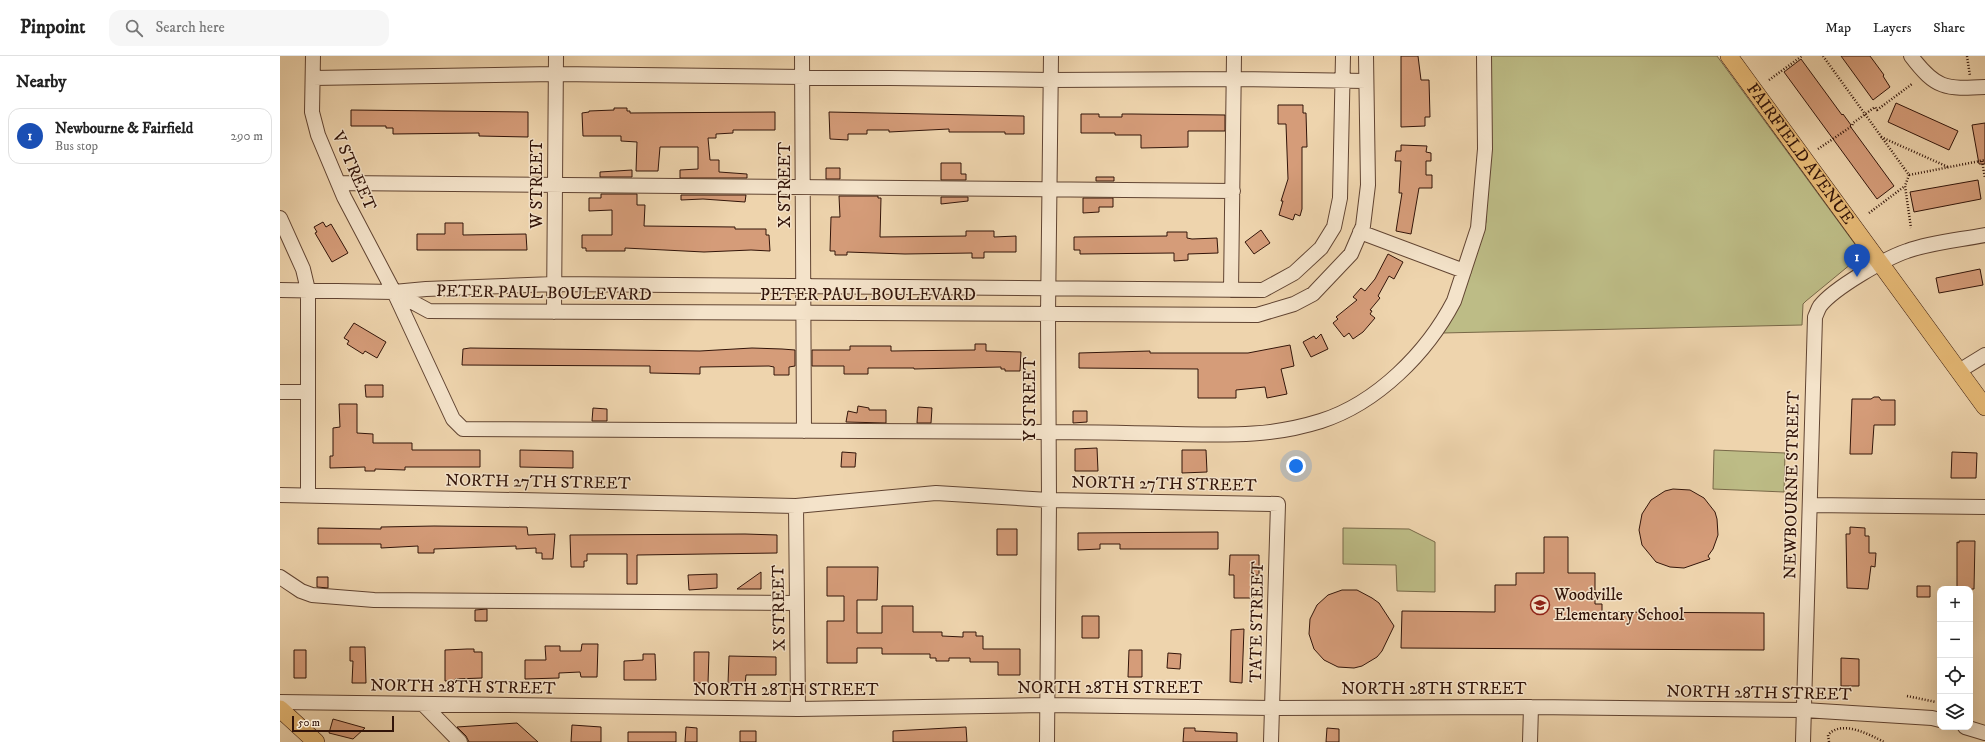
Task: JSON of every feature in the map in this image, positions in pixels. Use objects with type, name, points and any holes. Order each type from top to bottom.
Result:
[{"type":"main road","name":"FAIRFIELD AVENUE","points":[[1729,56],[1882,263],[1985,407]]},
{"type":"main road","points":[[280,709],[316,742]]},
{"type":"street","name":"V STREET","points":[[313,56],[312,112],[318,135],[338,183],[394,292],[453,419],[463,429],[1048,432],[1253,435],[1284,431],[1337,415],[1358,404],[1379,389],[1415,355],[1448,312],[1464,271],[1478,228],[1484,149],[1484,56]]},
{"type":"street","name":"W STREET","points":[[554,312],[556,56]]},
{"type":"street","name":"X STREET","points":[[802,56],[804,431]]},
{"type":"street","name":"Y STREET","points":[[1047,742],[1046,705],[1049,500],[1048,290],[1051,56]]},
{"type":"street","points":[[1232,290],[1234,56]]},
{"type":"street","name":"PETER PAUL BOULEVARD","points":[[394,292],[426,289],[554,284],[1048,290],[1263,290],[1294,273],[1322,248],[1334,227],[1340,198],[1344,80],[1343,56]]},
{"type":"street","name":"PETER PAUL BOULEVARD","points":[[394,292],[429,311],[1257,315],[1294,304],[1313,294],[1351,254],[1363,226],[1368,185],[1366,56]]},
{"type":"street","points":[[1911,56],[1923,71],[1933,80],[1944,86],[1956,89],[1985,87]]},
{"type":"street","points":[[313,78],[556,74],[1051,80],[1235,79],[1366,81]]},
{"type":"street","points":[[338,183],[1049,188],[1233,191]]},
{"type":"street","points":[[280,218],[304,269],[308,290],[308,495]]},
{"type":"street","points":[[1360,232],[1464,271]]},
{"type":"street","name":"NEWBOURNE STREET","points":[[1803,742],[1815,317],[1820,306],[1828,298],[1857,278],[1901,253],[1919,247],[1985,235]]},
{"type":"street","points":[[280,290],[394,292]]},
{"type":"street","points":[[1959,371],[1985,355]]},
{"type":"street","points":[[280,392],[308,392]]},
{"type":"street","name":"NORTH 27TH STREET","points":[[280,495],[796,506],[936,493],[1049,500],[1278,504]]},
{"type":"street","name":"TATE STREET","points":[[1272,742],[1278,504]]},
{"type":"street","points":[[1810,505],[1985,507]]},
{"type":"street","name":"X STREET","points":[[796,506],[798,710]]},
{"type":"street","points":[[280,577],[301,591],[312,595],[374,600],[797,603]]},
{"type":"street","name":"NORTH 28TH STREET","points":[[280,702],[798,710],[1046,705],[1273,708],[1530,707],[1804,710],[1937,719]]},
{"type":"street","points":[[423,704],[460,742]]},
{"type":"street","points":[[1530,707],[1530,742]]},
{"type":"street","points":[[1973,730],[1985,733]]},
{"type":"path","points":[[1769,80],[1802,56]]},
{"type":"path","points":[[1823,56],[1909,175]]},
{"type":"path","points":[[1966,56],[1970,76]]},
{"type":"path","points":[[1818,149],[1875,107],[1877,110],[1912,84]]},
{"type":"path","points":[[1881,136],[1948,168]]},
{"type":"path","points":[[1909,175],[1983,161],[1985,178]]},
{"type":"path","points":[[1909,175],[1905,186],[1912,228]]},
{"type":"path","points":[[1869,212],[1905,186]]},
{"type":"path","points":[[1907,696],[1936,702]]},
{"type":"path","points":[[1829,742],[1828,735],[1831,731],[1844,729],[1859,730],[1884,742]]},
{"type":"shaded area","points":[[1490,56],[1717,56],[1857,247],[1857,259],[1803,304],[1802,325],[1442,333],[1466,287],[1486,222]]},
{"type":"shaded area","points":[[1714,450],[1785,453],[1784,492],[1713,489]]},
{"type":"shaded area","points":[[1343,528],[1409,529],[1435,542],[1435,592],[1397,591],[1396,565],[1343,564]]},
{"type":"building","points":[[1401,56],[1418,56],[1421,80],[1429,80],[1430,117],[1425,117],[1425,126],[1401,127]]},
{"type":"building","points":[[1841,56],[1870,56],[1884,75],[1883,76],[1890,87],[1873,100]]},
{"type":"building","points":[[1801,59],[1842,115],[1843,114],[1851,125],[1850,126],[1894,186],[1877,199],[1784,72]]},
{"type":"building","points":[[1896,103],[1958,131],[1949,150],[1888,122]]},
{"type":"building","points":[[1278,105],[1303,105],[1303,113],[1306,113],[1307,147],[1302,147],[1302,209],[1300,216],[1295,214],[1293,220],[1279,215],[1283,201],[1281,201],[1288,179],[1286,124],[1278,124]]},
{"type":"building","points":[[614,108],[627,108],[627,111],[630,111],[630,113],[775,112],[775,130],[733,130],[733,133],[716,134],[716,138],[708,138],[710,160],[719,160],[719,172],[747,174],[747,178],[680,178],[680,170],[698,169],[698,147],[660,147],[658,171],[636,171],[637,142],[621,141],[621,136],[583,136],[582,113],[589,111],[614,110]]},
{"type":"building","points":[[351,110],[528,112],[528,137],[479,136],[479,133],[393,134],[393,128],[386,128],[386,126],[351,126]]},
{"type":"building","points":[[829,112],[1024,116],[1024,134],[1005,134],[1005,132],[949,132],[949,129],[889,132],[889,130],[867,130],[867,134],[848,134],[848,140],[830,139]]},
{"type":"building","points":[[1081,114],[1099,114],[1099,117],[1122,117],[1122,114],[1225,115],[1225,131],[1188,131],[1188,147],[1141,148],[1141,135],[1081,133]]},
{"type":"building","points":[[1985,123],[1985,164],[1979,164],[1972,125]]},
{"type":"building","points":[[1401,145],[1427,146],[1426,152],[1431,153],[1431,161],[1426,161],[1426,175],[1432,175],[1432,188],[1419,188],[1411,234],[1396,231],[1402,193],[1399,193],[1401,161],[1395,161],[1396,151],[1401,151]]},
{"type":"building","points":[[941,163],[961,163],[961,174],[966,174],[966,180],[941,180]]},
{"type":"building","points":[[826,168],[840,168],[840,179],[826,179]]},
{"type":"building","points":[[632,170],[632,177],[600,177],[600,172]]},
{"type":"building","points":[[1096,177],[1114,177],[1114,181],[1096,181]]},
{"type":"building","points":[[1978,180],[1981,199],[1914,212],[1910,192]]},
{"type":"building","points":[[601,194],[637,194],[637,205],[645,205],[644,226],[735,227],[735,229],[766,229],[766,235],[769,235],[770,251],[751,250],[704,252],[625,248],[625,251],[586,251],[586,248],[582,248],[582,235],[612,235],[612,210],[589,211],[589,198],[601,198]]},
{"type":"building","points":[[681,195],[746,195],[745,202],[703,199],[681,200]]},
{"type":"building","points":[[839,196],[878,196],[878,198],[881,198],[880,237],[966,236],[966,231],[994,231],[994,237],[1016,236],[1016,252],[984,252],[984,258],[972,258],[972,253],[905,254],[847,252],[847,255],[835,255],[835,251],[830,251],[831,217],[840,217]]},
{"type":"building","points":[[941,197],[968,197],[968,201],[941,204]]},
{"type":"building","points":[[1083,198],[1113,198],[1113,207],[1099,207],[1099,212],[1083,213]]},
{"type":"building","points":[[323,222],[326,227],[331,224],[348,253],[332,262],[315,233],[317,232],[314,227]]},
{"type":"building","points":[[445,223],[463,223],[463,235],[526,234],[527,250],[417,250],[417,234],[445,234]]},
{"type":"building","points":[[1261,230],[1270,243],[1254,254],[1245,242]]},
{"type":"building","points":[[1167,232],[1187,232],[1187,238],[1192,239],[1217,238],[1218,253],[1188,254],[1188,260],[1174,261],[1174,253],[1080,254],[1080,250],[1074,250],[1074,237],[1167,236]]},
{"type":"building","points":[[1388,254],[1403,262],[1394,279],[1389,276],[1378,296],[1380,298],[1370,310],[1372,311],[1370,314],[1375,318],[1363,332],[1353,339],[1349,333],[1344,337],[1333,323],[1338,319],[1336,317],[1357,300],[1353,297],[1361,288],[1365,291],[1375,279]]},
{"type":"building","points":[[1980,269],[1983,285],[1939,293],[1936,278]]},
{"type":"building","points":[[354,323],[386,342],[377,358],[365,351],[363,354],[347,344],[349,341],[344,338]]},
{"type":"building","points":[[1321,334],[1328,349],[1311,357],[1303,342],[1314,336],[1316,339]]},
{"type":"building","points":[[975,344],[986,344],[986,351],[1021,352],[1020,371],[1005,371],[1005,369],[1001,369],[1001,367],[914,369],[868,368],[868,374],[844,374],[844,366],[812,366],[812,350],[850,350],[850,346],[891,346],[891,351],[975,350]]},
{"type":"building","points":[[1290,345],[1294,366],[1281,369],[1287,394],[1267,398],[1265,387],[1236,390],[1236,398],[1198,398],[1198,369],[1079,368],[1079,353],[1150,351],[1150,353],[1248,353]]},
{"type":"building","points":[[752,348],[782,349],[795,350],[795,366],[789,367],[789,375],[774,375],[774,367],[769,366],[700,367],[700,374],[650,373],[650,366],[462,365],[463,349],[700,351]]},
{"type":"building","points":[[365,385],[383,385],[383,397],[366,397]]},
{"type":"building","points":[[1874,397],[1879,397],[1881,400],[1895,400],[1895,425],[1874,425],[1872,454],[1850,454],[1852,399],[1871,399]]},
{"type":"building","points":[[339,404],[357,404],[357,433],[373,434],[373,443],[412,443],[412,450],[480,450],[480,467],[405,467],[405,470],[375,469],[375,471],[365,471],[365,467],[330,468],[330,456],[333,456],[333,428],[340,427]]},
{"type":"building","points":[[858,406],[869,408],[869,410],[886,410],[886,423],[846,422],[848,411],[857,413]]},
{"type":"building","points":[[918,407],[932,408],[931,423],[917,423]]},
{"type":"building","points":[[593,408],[607,409],[607,421],[592,421]]},
{"type":"building","points":[[1073,411],[1087,411],[1087,422],[1073,423]]},
{"type":"building","points":[[1097,448],[1098,471],[1075,471],[1075,449]]},
{"type":"building","points":[[520,450],[573,451],[573,468],[520,467]]},
{"type":"building","points":[[1182,450],[1206,450],[1207,472],[1182,473]]},
{"type":"building","points":[[842,452],[856,453],[855,467],[841,467]]},
{"type":"building","points":[[1952,452],[1977,453],[1976,478],[1951,478]]},
{"type":"building","points":[[1673,489],[1690,490],[1704,498],[1715,512],[1717,519],[1718,535],[1713,549],[1708,556],[1710,559],[1684,568],[1670,567],[1656,562],[1642,545],[1639,530],[1642,514],[1651,500],[1665,491]]},
{"type":"building","points":[[381,527],[527,527],[528,535],[555,534],[553,559],[542,559],[542,553],[536,553],[536,548],[516,549],[516,546],[434,549],[434,553],[418,553],[418,546],[381,548],[381,544],[318,544],[318,528],[381,529]]},
{"type":"building","points":[[1850,527],[1865,528],[1865,536],[1869,536],[1869,553],[1876,553],[1875,567],[1871,566],[1868,589],[1847,588],[1846,534],[1850,534]]},
{"type":"building","points":[[997,529],[1017,529],[1017,555],[997,555]]},
{"type":"building","points":[[1218,532],[1218,549],[1120,549],[1120,544],[1100,544],[1100,549],[1078,550],[1078,533]]},
{"type":"building","points":[[570,535],[777,535],[777,553],[637,555],[637,584],[627,584],[627,554],[587,554],[587,561],[584,561],[584,567],[571,567]]},
{"type":"building","points":[[1544,537],[1568,537],[1568,573],[1595,573],[1595,604],[1602,604],[1602,612],[1764,613],[1764,650],[1401,648],[1402,611],[1495,612],[1495,585],[1516,585],[1516,573],[1544,573]]},
{"type":"building","points":[[1959,541],[1975,541],[1974,589],[1973,586],[1957,586],[1957,542],[1959,543]]},
{"type":"building","points":[[1230,555],[1259,555],[1259,575],[1252,575],[1253,598],[1234,598],[1234,575],[1229,575]]},
{"type":"building","points":[[827,567],[878,567],[877,600],[857,600],[857,633],[882,633],[882,606],[913,606],[913,632],[942,632],[942,636],[963,637],[963,632],[976,632],[976,636],[983,636],[983,649],[1020,649],[1020,675],[998,675],[998,662],[970,662],[970,658],[949,658],[949,661],[936,661],[936,658],[930,658],[930,654],[882,654],[882,648],[857,648],[857,663],[827,663],[827,621],[844,621],[844,596],[827,596]]},
{"type":"building","points":[[761,572],[761,589],[737,589]]},
{"type":"building","points":[[717,574],[717,588],[689,590],[688,575]]},
{"type":"building","points":[[317,577],[328,577],[328,588],[317,587]]},
{"type":"building","points":[[1917,586],[1930,586],[1930,597],[1917,597]]},
{"type":"building","points":[[1342,590],[1357,590],[1372,598],[1379,603],[1394,626],[1382,651],[1377,657],[1362,666],[1354,668],[1338,667],[1324,660],[1314,649],[1309,634],[1310,619],[1317,605],[1328,595]]},
{"type":"building","points":[[487,609],[487,621],[475,621],[475,610]]},
{"type":"building","points":[[1082,616],[1099,616],[1099,638],[1082,638]]},
{"type":"building","points":[[1244,629],[1242,683],[1230,682],[1231,630]]},
{"type":"building","points":[[582,644],[598,644],[597,677],[581,677],[580,672],[559,673],[559,678],[525,679],[525,660],[546,660],[545,646],[560,646],[560,651],[581,651]]},
{"type":"building","points":[[350,647],[365,647],[366,683],[352,683],[353,661],[350,661]]},
{"type":"building","points":[[474,649],[474,652],[482,652],[482,678],[445,681],[445,650]]},
{"type":"building","points":[[294,650],[306,650],[306,678],[294,678]]},
{"type":"building","points":[[1129,650],[1142,650],[1142,677],[1128,677]]},
{"type":"building","points":[[694,652],[709,652],[708,683],[694,683]]},
{"type":"building","points":[[1168,653],[1181,654],[1180,669],[1167,668]]},
{"type":"building","points":[[643,654],[655,654],[656,680],[624,680],[624,661],[643,660]]},
{"type":"building","points":[[729,656],[776,657],[776,675],[746,675],[745,684],[728,683]]},
{"type":"building","points":[[1841,658],[1859,659],[1859,686],[1841,686]]},
{"type":"building","points":[[333,719],[365,728],[353,739],[329,733]]},
{"type":"building","points":[[517,723],[538,742],[469,742],[466,736],[457,727]]},
{"type":"building","points":[[572,725],[601,727],[601,742],[571,742]]},
{"type":"building","points":[[686,727],[697,728],[697,742],[685,742]]},
{"type":"building","points":[[966,727],[967,742],[893,742],[893,731]]},
{"type":"building","points":[[1184,728],[1195,728],[1195,731],[1237,733],[1237,742],[1183,742]]},
{"type":"building","points":[[1327,728],[1339,729],[1339,742],[1326,742]]},
{"type":"building","points":[[740,731],[756,731],[756,742],[740,742]]},
{"type":"building","points":[[628,732],[676,732],[676,742],[628,742]]},
{"type":"place","name":"Newbourne & Fairfield","points":[[1857,277]]},
{"type":"place","name":"Woodville Elementary School","points":[[1540,605]]}]
